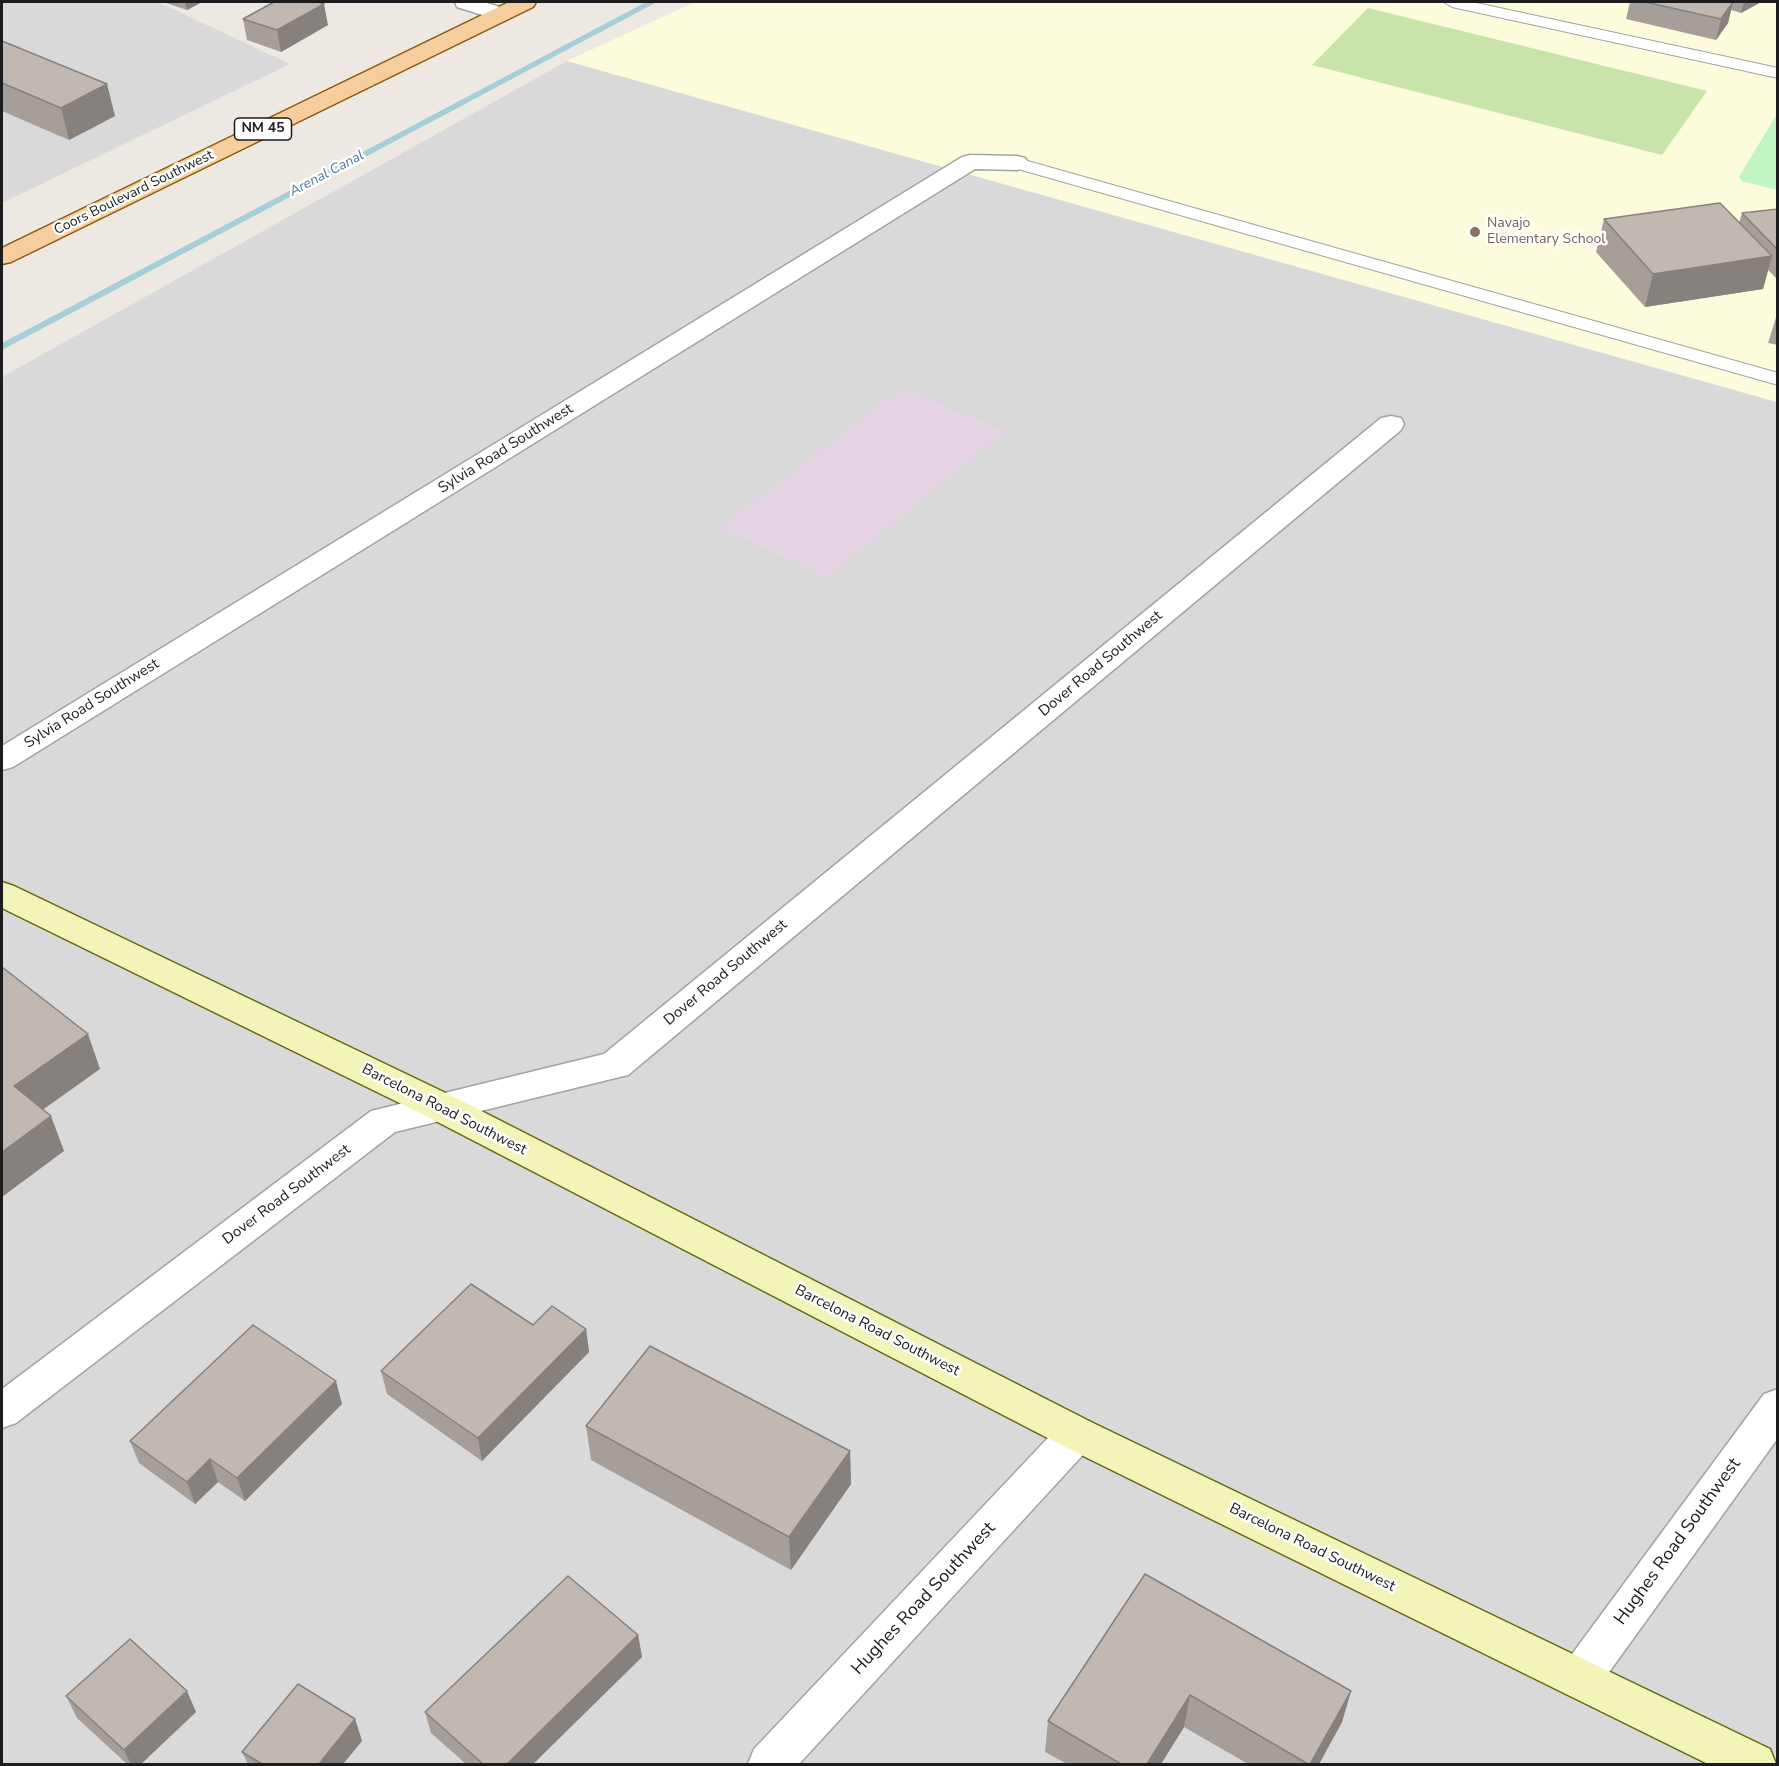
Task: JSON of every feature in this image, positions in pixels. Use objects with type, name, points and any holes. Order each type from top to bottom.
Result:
[{"type":"main road","name":"Coors Boulevard Southwest","points":[[2,257],[525,2]]},
{"type":"street","points":[[465,2],[498,14]]},
{"type":"street","name":"Sylvia Road Southwest","points":[[2,760],[970,162],[1017,163]]},
{"type":"street","name":"Dover Road Southwest","points":[[2,1411],[384,1121],[615,1065],[1391,424]]},
{"type":"street","name":"Barcelona Road Southwest","points":[[2,894],[441,1107],[1077,1434],[1754,1764]]},
{"type":"street","name":"Hughes Road Southwest","points":[[1579,1679],[1778,1406]]},
{"type":"street","name":"Hughes Road Southwest","points":[[770,1764],[1077,1434]]},
{"type":"lane","points":[[1452,2],[1778,73]]},
{"type":"lane","points":[[1017,163],[1778,379]]},
{"type":"shaded area","points":[[2,2],[158,2],[290,64],[2,203]]},
{"type":"shaded area","name":"Navajo Elementary School","points":[[695,2],[1777,2],[1777,402],[567,61]]},
{"type":"shaded area","points":[[567,61],[1777,402],[1777,1764],[2,1764],[2,377]]},
{"type":"shaded area","points":[[901,388],[1005,431],[828,577],[720,528]]},
{"type":"green space","points":[[1368,8],[1707,91],[1662,155],[1312,65]]},
{"type":"green space","points":[[1777,114],[1777,190],[1742,181],[1739,177]]},
{"type":"building","points":[[274,2],[324,4],[277,30],[243,19]]},
{"type":"building","points":[[1645,2],[1733,2],[1721,19]]},
{"type":"building","points":[[2,41],[107,84],[61,108],[2,83]]},
{"type":"building","points":[[1720,203],[1772,256],[1653,274],[1604,219]]},
{"type":"building","points":[[1778,209],[1778,250],[1742,213]]},
{"type":"building","points":[[2,967],[88,1034],[14,1086],[51,1116],[2,1152]]},
{"type":"building","points":[[471,1284],[533,1325],[552,1306],[586,1329],[478,1438],[381,1371]]},
{"type":"building","points":[[253,1325],[336,1381],[237,1478],[210,1459],[187,1482],[130,1441]]},
{"type":"building","points":[[650,1346],[850,1451],[789,1537],[586,1426]]},
{"type":"building","points":[[1145,1574],[1351,1691],[1310,1764],[1190,1695],[1147,1764],[1121,1764],[1048,1721]]},
{"type":"building","points":[[568,1576],[638,1635],[507,1764],[483,1764],[425,1712]]},
{"type":"building","points":[[130,1639],[187,1691],[124,1750],[66,1696]]},
{"type":"building","points":[[298,1684],[355,1719],[319,1764],[262,1764],[242,1752]]},
{"type":"waterway","name":"Arenal Canal","points":[[2,347],[652,2]]},
{"type":"place","name":"Navajo Elementary School","points":[[1475,232]]}]
